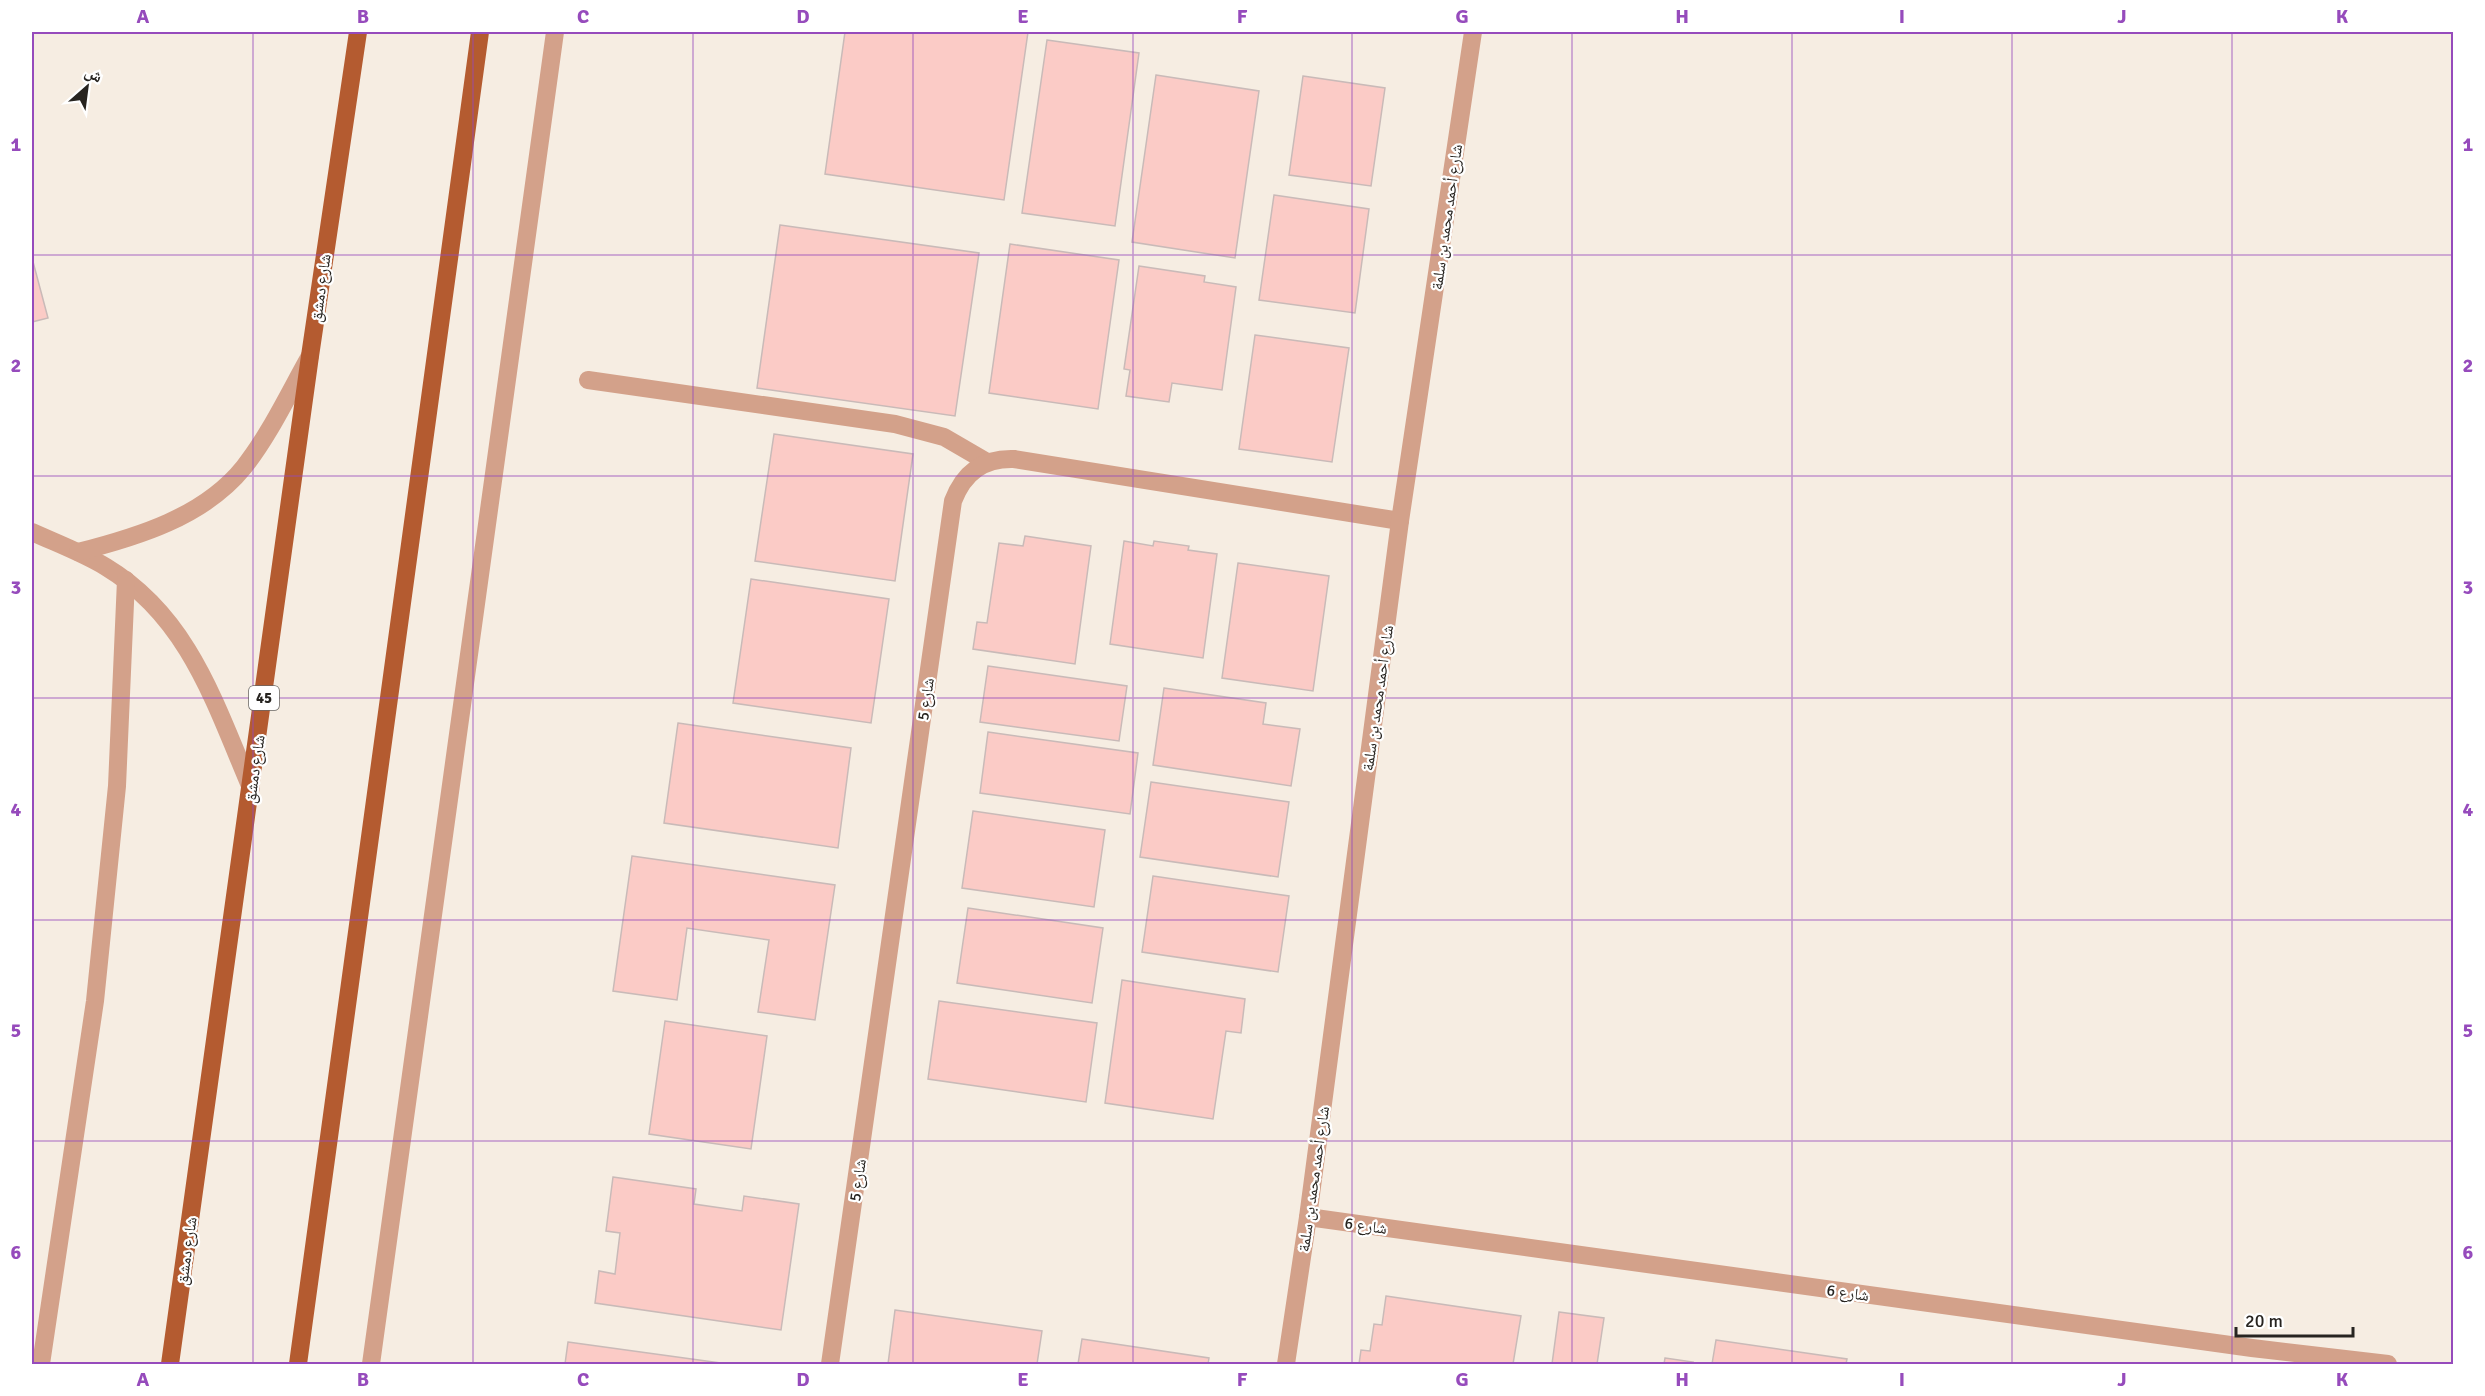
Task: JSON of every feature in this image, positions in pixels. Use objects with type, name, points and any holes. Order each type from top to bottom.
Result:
[{"type":"main road","name":"شارع دمشق","points":[[170,1365],[310,356],[358,32]]},
{"type":"main road","points":[[298,1365],[480,32]]},
{"type":"street","points":[[372,1365],[555,32]]},
{"type":"street","name":"شارع أحمد محمد بن سلمة","points":[[1286,1365],[1308,1217],[1400,521],[1473,32]]},
{"type":"street","points":[[78,552],[128,540],[162,526],[219,491],[243,468],[262,441],[310,356]]},
{"type":"street","points":[[588,380],[895,424],[944,437],[987,462],[1014,459],[1400,521]]},
{"type":"street","name":"شارع 5","points":[[830,1365],[953,501],[963,480],[987,462]]},
{"type":"street","points":[[32,532],[78,552],[126,580],[163,614],[183,640],[199,667],[251,788]]},
{"type":"street","points":[[41,1365],[94,1001],[117,786],[126,580]]},
{"type":"street","name":"شارع 6","points":[[1308,1217],[2251,1356],[2388,1365]]},
{"type":"building","points":[[845,32],[1028,32],[1004,200],[825,174]]},
{"type":"building","points":[[1047,40],[1139,53],[1115,226],[1022,213]]},
{"type":"building","points":[[1156,75],[1259,91],[1235,258],[1132,242]]},
{"type":"building","points":[[1303,76],[1385,88],[1371,186],[1289,175]]},
{"type":"building","points":[[1274,195],[1369,209],[1355,313],[1259,300]]},
{"type":"building","points":[[780,225],[979,253],[955,416],[757,388]]},
{"type":"building","points":[[1010,244],[1119,260],[1098,409],[989,393]]},
{"type":"building","points":[[32,258],[48,318],[32,322]]},
{"type":"building","points":[[1139,266],[1205,276],[1204,282],[1236,287],[1222,390],[1172,383],[1169,402],[1126,396],[1130,370],[1124,369]]},
{"type":"building","points":[[1255,335],[1349,348],[1332,462],[1239,449]]},
{"type":"building","points":[[774,434],[913,454],[895,581],[755,561]]},
{"type":"building","points":[[1025,536],[1091,546],[1075,664],[973,649],[977,622],[987,623],[999,543],[1023,546]]},
{"type":"building","points":[[1124,541],[1153,546],[1154,541],[1189,546],[1188,550],[1217,554],[1203,658],[1110,644]]},
{"type":"building","points":[[1238,563],[1329,576],[1313,691],[1222,678]]},
{"type":"building","points":[[751,579],[889,599],[871,723],[733,703]]},
{"type":"building","points":[[988,666],[1127,686],[1119,741],[980,722]]},
{"type":"building","points":[[1164,688],[1266,703],[1263,724],[1300,729],[1291,786],[1153,765]]},
{"type":"building","points":[[678,723],[851,748],[838,848],[664,823]]},
{"type":"building","points":[[988,732],[1138,753],[1130,814],[980,793]]},
{"type":"building","points":[[1151,782],[1289,802],[1278,877],[1140,857]]},
{"type":"building","points":[[973,811],[1105,830],[1094,907],[962,888]]},
{"type":"building","points":[[632,856],[835,885],[815,1020],[758,1012],[769,940],[687,928],[677,1000],[613,991]]},
{"type":"building","points":[[1153,876],[1289,896],[1278,972],[1142,952]]},
{"type":"building","points":[[968,908],[1103,928],[1092,1003],[957,983]]},
{"type":"building","points":[[1122,980],[1245,999],[1241,1033],[1226,1031],[1213,1119],[1105,1103]]},
{"type":"building","points":[[939,1001],[1097,1023],[1086,1102],[928,1079]]},
{"type":"building","points":[[665,1021],[767,1036],[751,1149],[649,1134]]},
{"type":"building","points":[[613,1177],[696,1189],[694,1204],[742,1211],[744,1196],[799,1204],[781,1330],[595,1303],[599,1271],[615,1274],[620,1233],[606,1231]]},
{"type":"building","points":[[1386,1296],[1521,1316],[1513,1364],[1359,1364],[1361,1350],[1370,1351],[1374,1324],[1382,1325]]},
{"type":"building","points":[[895,1310],[1042,1331],[1037,1364],[888,1364]]},
{"type":"building","points":[[1559,1312],[1604,1318],[1597,1364],[1552,1364]]},
{"type":"building","points":[[1082,1339],[1209,1358],[1208,1364],[1078,1364]]},
{"type":"building","points":[[1716,1340],[1847,1359],[1846,1364],[1712,1364]]},
{"type":"building","points":[[568,1342],[728,1364],[565,1364]]},
{"type":"building","points":[[1665,1358],[1693,1362],[1692,1364],[1664,1364]]}]
